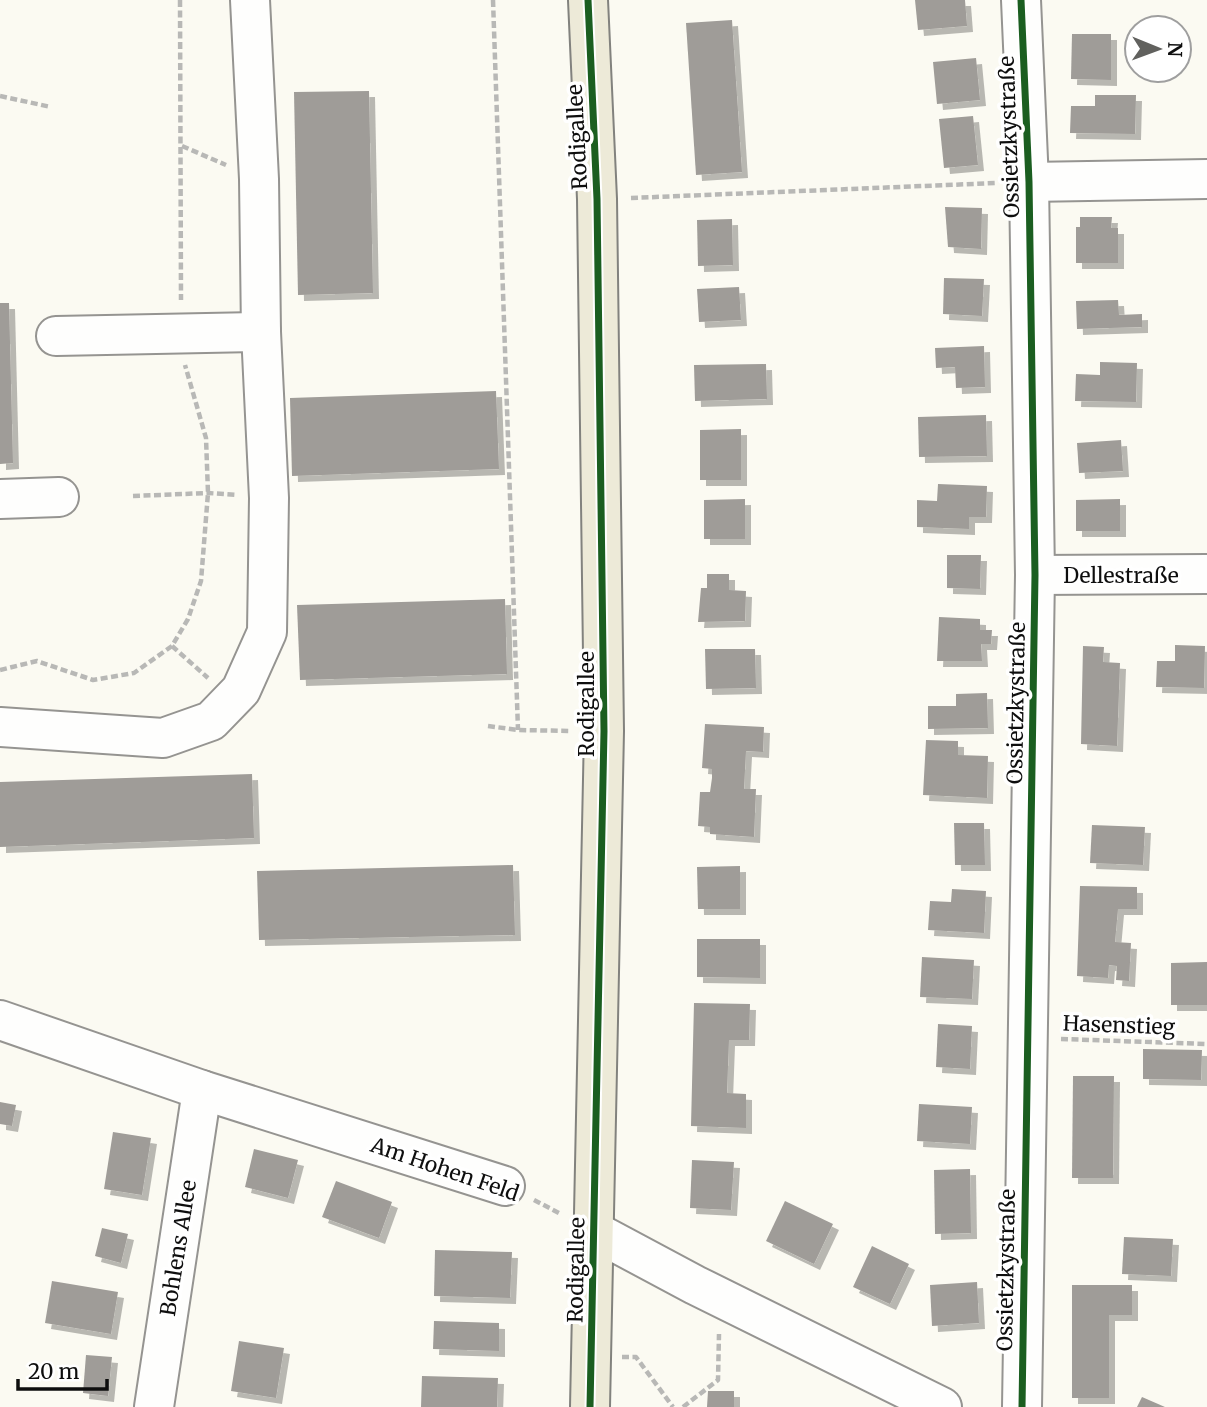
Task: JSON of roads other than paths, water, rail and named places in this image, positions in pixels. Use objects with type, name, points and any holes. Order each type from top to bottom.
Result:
[{"type":"main road","name":"Rodigallee","points":[[588,0],[597,199],[604,731],[590,1407]]},
{"type":"street","points":[[0,727],[163,738],[211,721],[242,690],[267,632],[269,498],[261,332],[259,179],[250,0]]},
{"type":"street","name":"Ossietzkystraße","points":[[1021,0],[1028,182],[1035,575],[1022,1407]]},
{"type":"street","points":[[1028,182],[1207,179]]},
{"type":"street","points":[[57,335],[261,332]]},
{"type":"street","points":[[0,499],[59,498]]},
{"type":"street","name":"Dellestraße","points":[[1035,575],[1207,575]]},
{"type":"street","name":"Am Hohen Feld","points":[[0,1020],[202,1090],[505,1186]]},
{"type":"street","name":"Bohlens Allee","points":[[154,1407],[202,1090]]},
{"type":"street","points":[[594,1231],[721,1298],[942,1407]]}]
